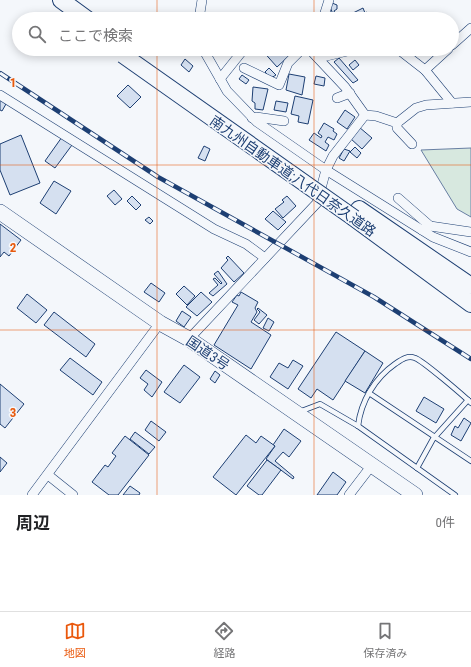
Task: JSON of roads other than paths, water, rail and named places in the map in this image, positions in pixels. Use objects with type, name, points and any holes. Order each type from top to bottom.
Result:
[{"type":"highway","points":[[50,0],[66,12]]},
{"type":"highway","points":[[61,0],[77,12]]},
{"type":"highway","name":"南九州自動車道;八代日奈久道路","points":[[129,56],[356,214],[471,286]]},
{"type":"highway","name":"国道3号","points":[[0,212],[160,323],[189,339],[415,495]]},
{"type":"highway","name":"南九州自動車道;八代日奈久道路","points":[[356,214],[471,304]]},
{"type":"street","points":[[199,12],[202,0]]},
{"type":"street","points":[[325,12],[329,0]]},
{"type":"street","points":[[459,39],[471,28]]},
{"type":"street","points":[[207,56],[220,79],[228,100],[326,170],[426,228],[471,232]]},
{"type":"street","points":[[220,79],[238,56]]},
{"type":"street","points":[[244,68],[279,85],[288,63],[295,56]]},
{"type":"street","points":[[318,56],[350,93],[365,115]]},
{"type":"street","points":[[407,56],[425,70],[452,103]]},
{"type":"street","points":[[425,70],[440,56]]},
{"type":"street","points":[[337,98],[350,93]]},
{"type":"street","points":[[0,95],[214,229],[246,244],[265,258]]},
{"type":"street","points":[[397,123],[416,108],[426,104],[471,102]]},
{"type":"street","points":[[365,115],[376,116],[397,123]]},
{"type":"street","points":[[189,339],[317,203],[326,170],[333,156],[365,115]]},
{"type":"street","points":[[252,118],[256,117],[284,121]]},
{"type":"street","points":[[397,123],[397,128],[412,144]]},
{"type":"street","points":[[398,198],[433,237],[471,252]]},
{"type":"street","points":[[32,495],[160,323]]},
{"type":"street","points":[[349,495],[372,465]]},
{"type":"street","points":[[48,475],[73,495]]},
{"type":"lane","points":[[358,426],[359,415],[369,393],[388,369],[402,358],[415,358],[469,401],[434,437],[417,468]]},
{"type":"lane","points":[[369,393],[471,461]]},
{"type":"lane","points":[[296,413],[320,404],[358,426],[455,495]]},
{"type":"railway","points":[[0,73],[158,177],[374,297],[471,359]]}]
